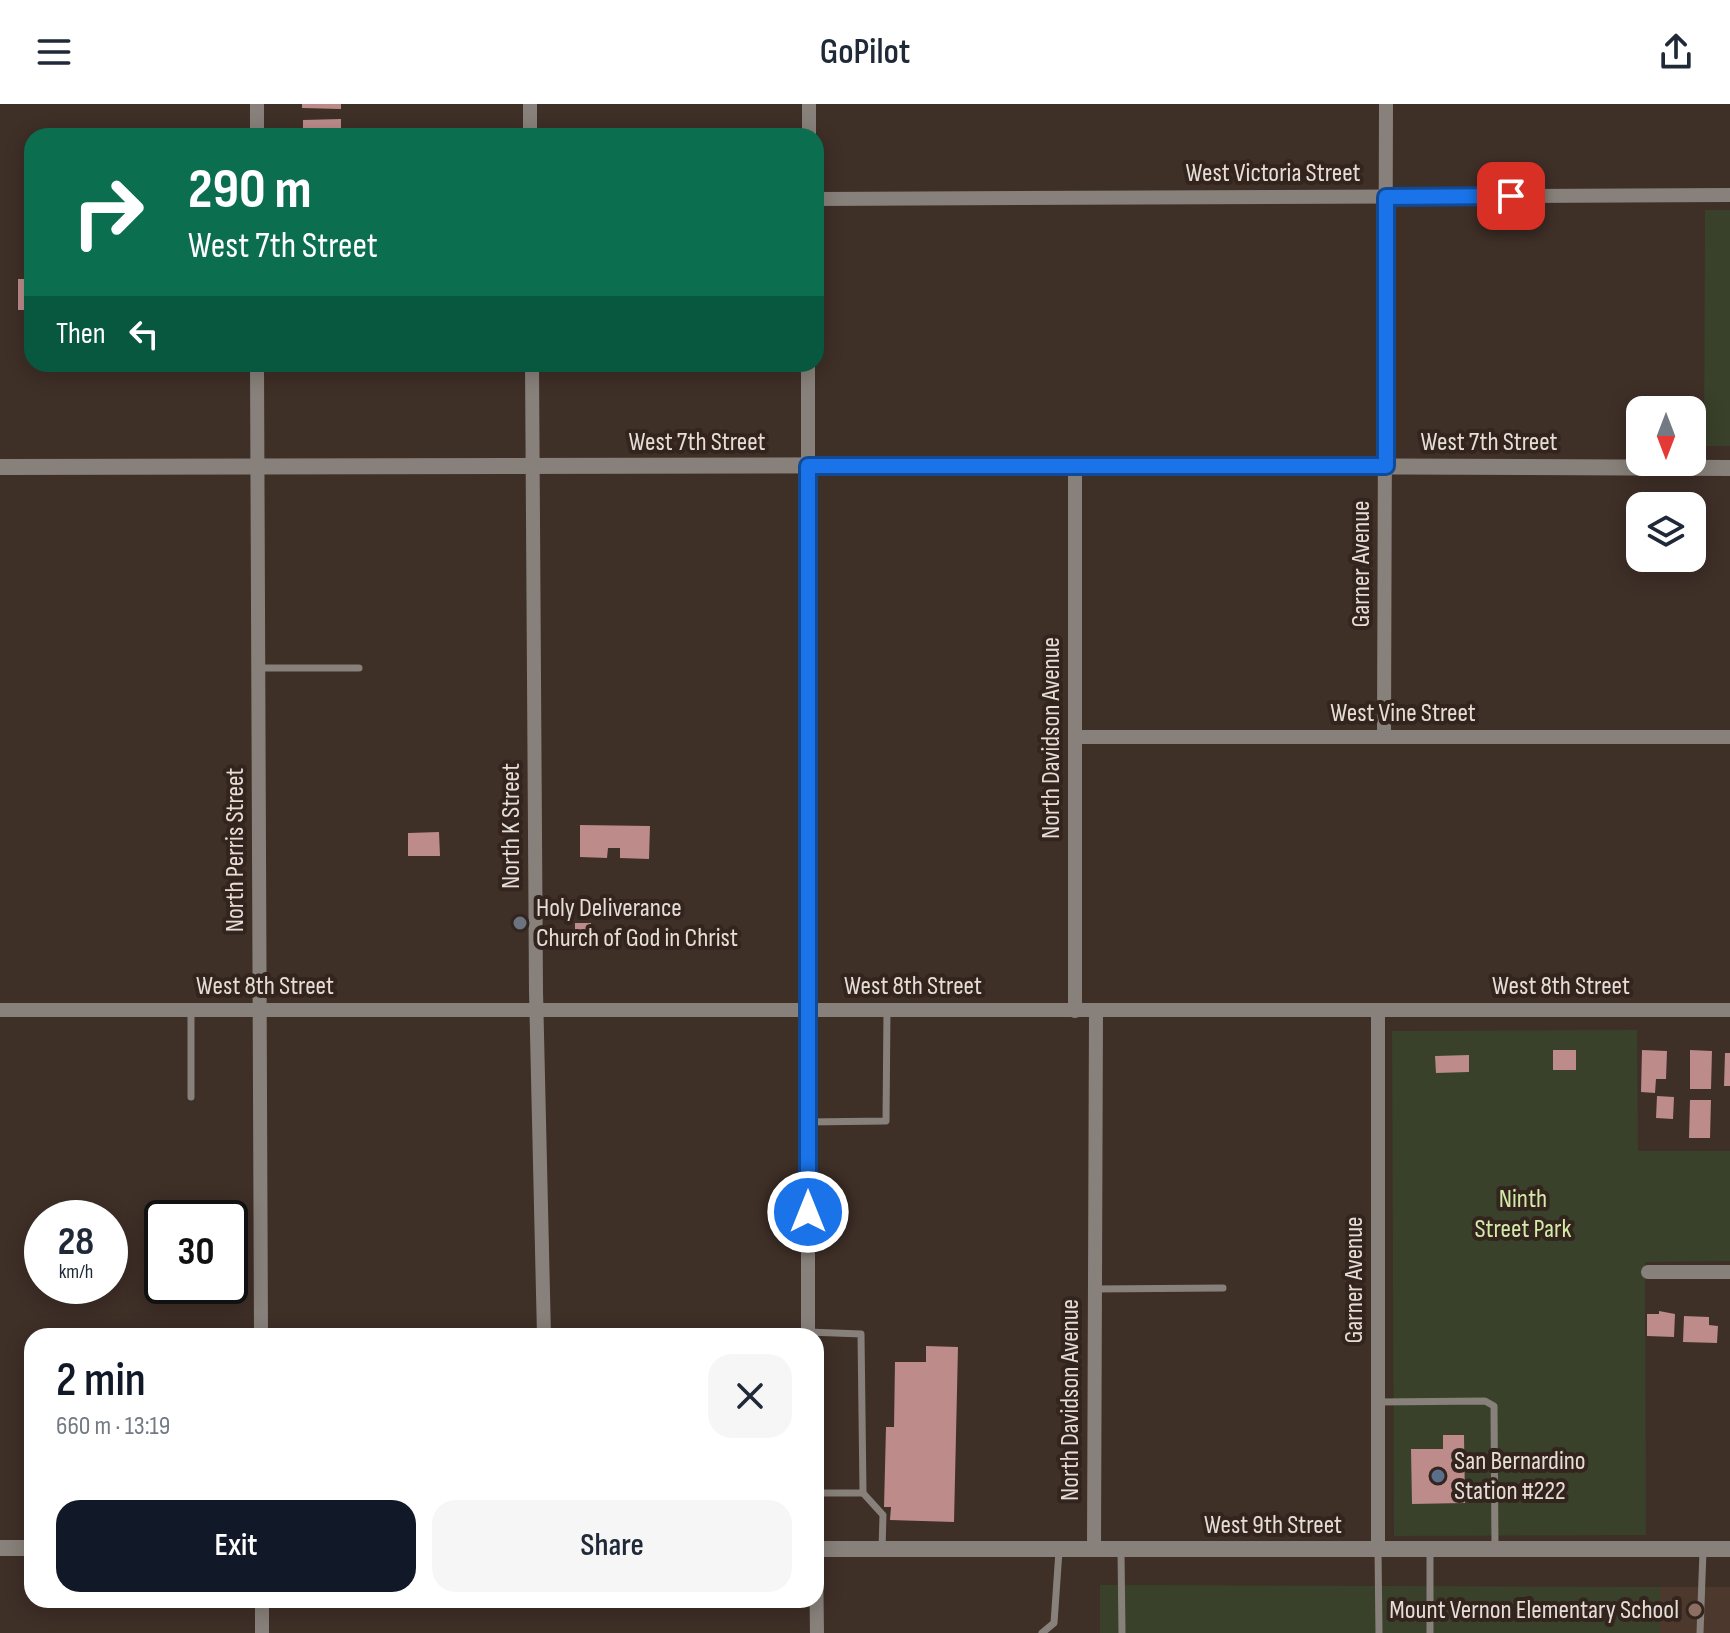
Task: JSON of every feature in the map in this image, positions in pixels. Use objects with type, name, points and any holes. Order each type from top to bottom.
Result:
[{"type":"street","points":[[257,104],[257,128]]},
{"type":"street","points":[[530,104],[530,128]]},
{"type":"street","points":[[809,104],[809,128]]},
{"type":"street","name":"Garner Avenue","points":[[1384,737],[1386,104]]},
{"type":"street","name":"West Victoria Street","points":[[824,199],[1730,195]]},
{"type":"street","name":"North Perris Street","points":[[257,372],[261,1328]]},
{"type":"street","name":"North K Street","points":[[532,372],[537,1009],[544,1328]]},
{"type":"street","points":[[808,372],[808,1328]]},
{"type":"street","name":"West 7th Street","points":[[0,467],[1075,465],[1730,468]]},
{"type":"street","name":"North Davidson Avenue","points":[[1075,465],[1075,1011]]},
{"type":"street","name":"West Vine Street","points":[[1075,737],[1730,737]]},
{"type":"street","name":"West 8th Street","points":[[0,1010],[1730,1010]]},
{"type":"street","name":"North Davidson Avenue","points":[[1094,1549],[1096,1011]]},
{"type":"street","name":"Garner Avenue","points":[[1378,1011],[1378,1549]]},
{"type":"street","points":[[1648,1272],[1730,1272]]},
{"type":"street","points":[[0,1548],[24,1548]]},
{"type":"street","name":"West 9th Street","points":[[824,1548],[1730,1549]]},
{"type":"street","points":[[262,1608],[262,1633]]},
{"type":"street","points":[[817,1608],[817,1633]]},
{"type":"lane","points":[[258,668],[359,668]]},
{"type":"lane","points":[[191,1010],[191,1097]]},
{"type":"lane","points":[[808,1122],[886,1121],[887,1010]]},
{"type":"lane","points":[[1095,1289],[1223,1288]]},
{"type":"lane","points":[[824,1334],[861,1334],[863,1493],[883,1515],[882,1549]]},
{"type":"lane","points":[[1378,1402],[1485,1401],[1494,1406],[1495,1549]]},
{"type":"lane","points":[[824,1493],[863,1493]]},
{"type":"lane","points":[[1042,1633],[1054,1623],[1059,1549]]},
{"type":"lane","points":[[1121,1549],[1122,1633]]},
{"type":"lane","points":[[1378,1549],[1379,1633]]},
{"type":"lane","points":[[1430,1549],[1430,1633]]},
{"type":"lane","points":[[1700,1633],[1703,1549]]},
{"type":"shaded area","name":"Mount Vernon Elementary School","points":[[1660,1587],[1730,1587],[1730,1633],[1660,1633]]},
{"type":"green space","points":[[1705,210],[1730,210],[1730,446],[1706,446]]},
{"type":"green space","name":"Ninth Street Park","points":[[1637,1030],[1638,1151],[1730,1151],[1730,1261],[1645,1262],[1646,1535],[1394,1536],[1392,1031]]},
{"type":"green space","points":[[1100,1585],[1660,1587],[1660,1633],[1100,1633]]},
{"type":"building","points":[[302,104],[341,104],[341,109],[302,108]]},
{"type":"building","points":[[341,119],[341,128],[303,128],[303,120]]},
{"type":"building","points":[[18,279],[24,279],[24,310],[18,310]]},
{"type":"building","points":[[580,825],[650,826],[649,859],[620,858],[620,848],[608,848],[607,858],[580,857]]},
{"type":"building","points":[[439,832],[440,856],[408,856],[408,833]]},
{"type":"building","points":[[575,923],[591,923],[592,940],[575,940]]},
{"type":"building","points":[[1553,1050],[1576,1050],[1576,1070],[1553,1070]]},
{"type":"building","points":[[1642,1050],[1667,1051],[1666,1079],[1656,1079],[1655,1093],[1641,1092]]},
{"type":"building","points":[[1690,1050],[1712,1051],[1711,1089],[1690,1089]]},
{"type":"building","points":[[1725,1053],[1730,1053],[1730,1086],[1724,1086]]},
{"type":"building","points":[[1469,1055],[1469,1072],[1436,1073],[1435,1056]]},
{"type":"building","points":[[1657,1096],[1674,1097],[1673,1119],[1656,1118]]},
{"type":"building","points":[[1690,1100],[1711,1100],[1710,1138],[1689,1138]]},
{"type":"building","points":[[1659,1311],[1675,1314],[1674,1337],[1647,1336],[1647,1314],[1659,1314]]},
{"type":"building","points":[[1684,1316],[1709,1317],[1709,1325],[1718,1326],[1717,1343],[1683,1342]]},
{"type":"building","points":[[926,1346],[958,1347],[954,1522],[890,1520],[891,1507],[884,1507],[886,1427],[894,1427],[895,1362],[926,1362]]},
{"type":"building","name":"San Bernardino Station #222","points":[[1443,1435],[1464,1435],[1465,1503],[1412,1504],[1411,1449],[1443,1449]]},
{"type":"place","name":"Holy Deliverance Church of God in Christ","points":[[520,923]]},
{"type":"place","name":"San Bernardino Station #222","points":[[1438,1476]]},
{"type":"place","name":"Mount Vernon Elementary School","points":[[1695,1610]]},
{"type":"route","points":[[808,1212],[808,466],[1386,466],[1386,197],[1511,196]]}]
